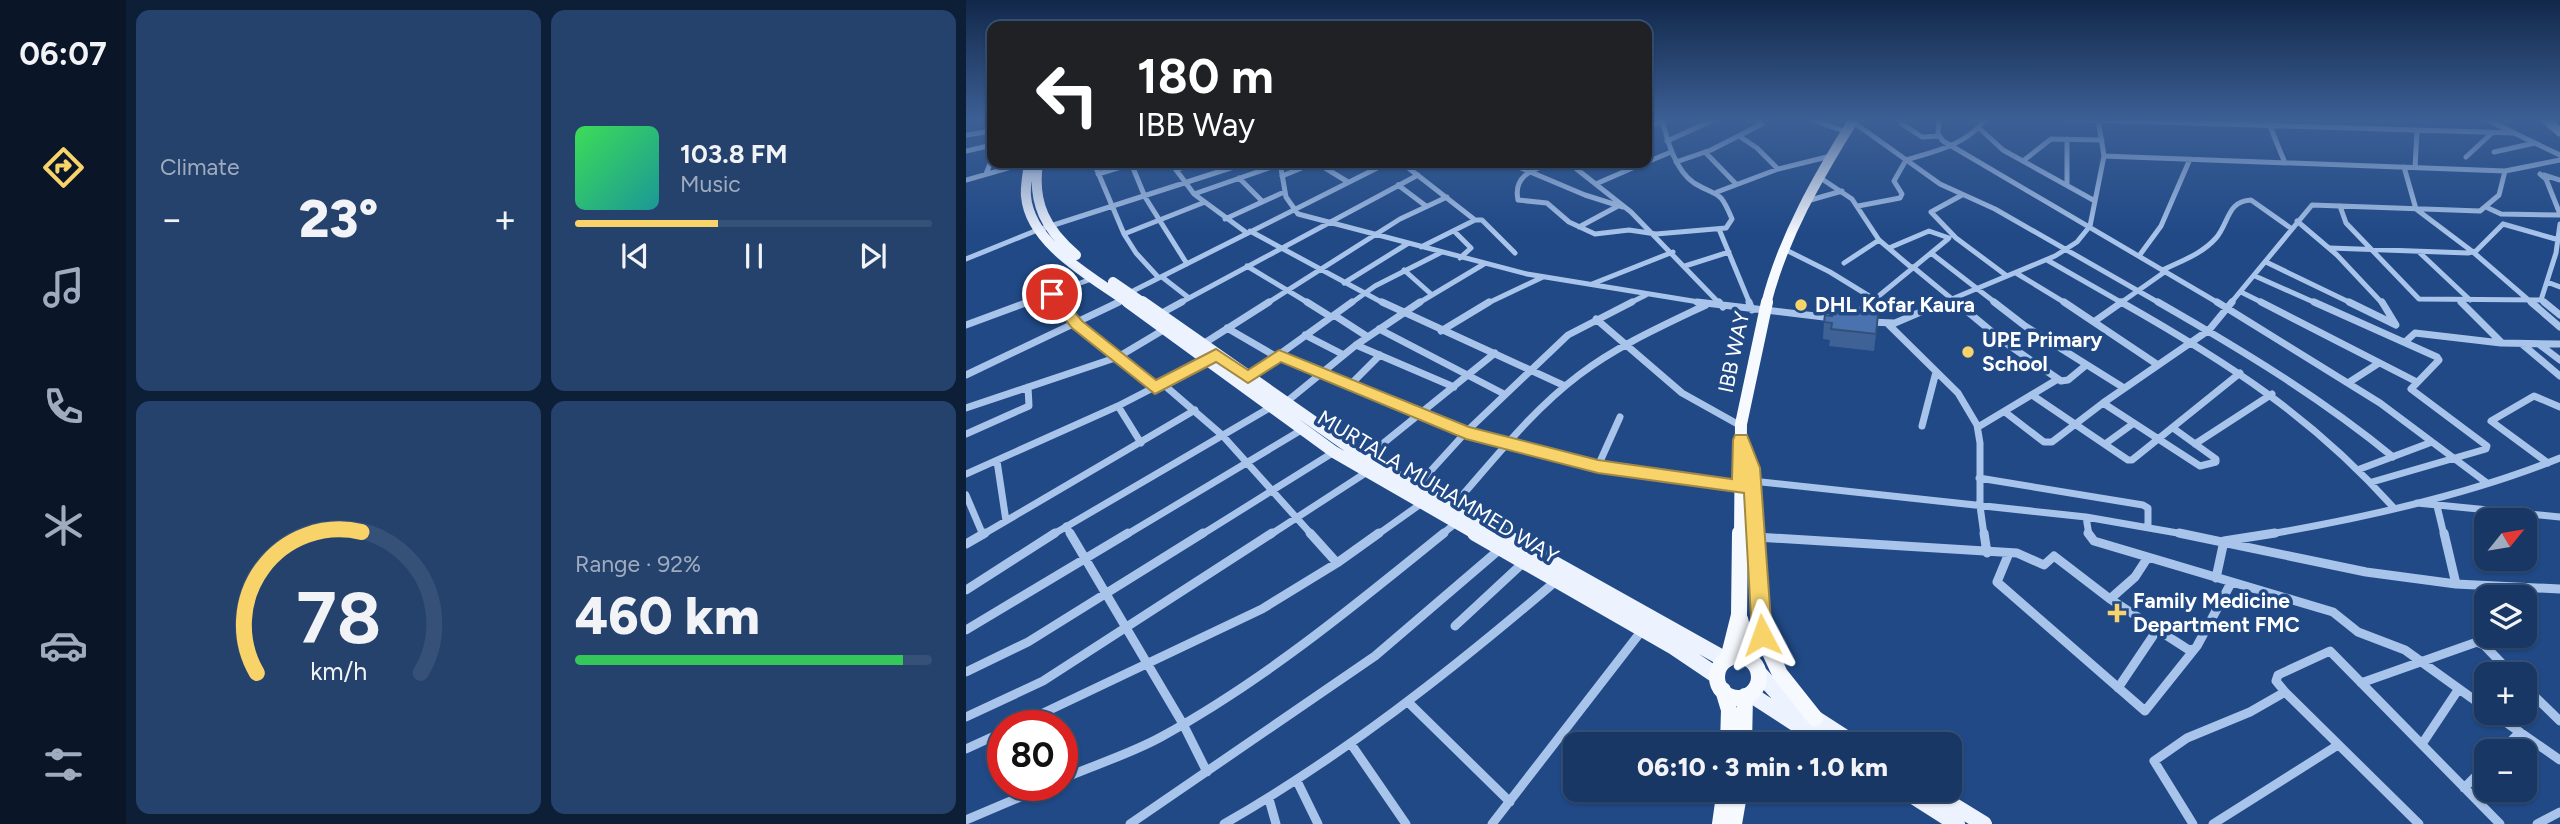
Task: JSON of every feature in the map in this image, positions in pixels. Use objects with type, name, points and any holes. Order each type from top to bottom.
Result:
[{"type":"highway","name":"IBB WAY","points":[[1741,433],[1758,311],[1784,249],[1830,157]]},
{"type":"highway","points":[[1728,732],[1729,710],[1720,683],[1739,615],[1746,484],[1751,468],[1741,433]]},
{"type":"highway","points":[[1746,484],[1756,537],[1762,635],[1780,674],[1815,718]]},
{"type":"highway","points":[[1739,615],[1750,659],[1760,674],[1756,687],[1748,695],[1745,732]]},
{"type":"highway","points":[[1727,660],[1735,656],[1750,659]]},
{"type":"highway","points":[[1720,683],[1732,696],[1748,695]]},
{"type":"highway","points":[[1720,824],[1723,802]]},
{"type":"highway","points":[[1734,824],[1738,802]]},
{"type":"main road","name":"MURTALA MUHAMMED WAY","points":[[1035,168],[1026,197],[1054,248],[1094,278],[1159,314],[1203,344],[1211,357],[1278,405],[1415,487],[1426,500],[1456,523],[1643,629],[1720,683]]},
{"type":"main road","name":"MURTALA MUHAMMED WAY","points":[[1042,228],[1165,329],[1248,378],[1303,429],[1334,452],[1367,472],[1426,500],[1452,507],[1727,660]]},
{"type":"main road","points":[[1760,674],[1779,695],[1837,732]]},
{"type":"main road","points":[[1748,695],[1808,732]]},
{"type":"main road","points":[[1922,802],[1957,824]]},
{"type":"main road","points":[[1948,802],[1981,822]]},
{"type":"street","points":[[1538,168],[1517,183],[1518,200],[1547,203],[1579,227],[1601,235],[1629,230],[1656,234],[1726,228],[1732,219],[1723,198],[1717,192],[1693,182],[1674,157]]},
{"type":"street","points":[[1676,162],[1689,157]]},
{"type":"street","points":[[1710,157],[1736,184]]},
{"type":"street","points":[[1767,157],[1779,169]]},
{"type":"street","points":[[1717,192],[1779,169],[1825,157]]},
{"type":"street","points":[[1902,157],[1979,206],[1995,209],[2209,330],[2304,388],[2393,457]]},
{"type":"street","points":[[1858,205],[1902,197],[1894,181],[1906,160],[1914,157]]},
{"type":"street","points":[[1971,157],[2227,308],[2380,403],[2487,483]]},
{"type":"street","points":[[2017,157],[2095,201]]},
{"type":"street","points":[[2024,161],[2028,157]]},
{"type":"street","points":[[2067,157],[2067,185]]},
{"type":"street","points":[[1948,239],[1849,320],[1888,324],[2016,273],[2065,250],[2077,242],[2090,226],[2104,157]]},
{"type":"street","points":[[2146,157],[2505,171],[2527,168],[2559,157]]},
{"type":"street","points":[[2283,157],[2285,163]]},
{"type":"street","points":[[2415,168],[2416,157]]},
{"type":"street","points":[[2139,256],[2161,226],[2190,159]]},
{"type":"street","points":[[2404,167],[2416,209],[2473,252],[2560,327]]},
{"type":"street","points":[[986,174],[988,168]]},
{"type":"street","points":[[966,180],[1013,168]]},
{"type":"street","points":[[1096,168],[1124,234],[1136,253],[1160,277],[1189,298]]},
{"type":"street","points":[[1098,174],[1117,168]]},
{"type":"street","points":[[1134,168],[1145,197],[1186,264]]},
{"type":"street","points":[[1181,168],[1176,170],[1187,186],[1225,219],[1402,313],[1565,386]]},
{"type":"street","points":[[966,259],[1042,228],[1187,186],[1233,168]]},
{"type":"street","points":[[1194,194],[1268,168]]},
{"type":"street","points":[[1281,168],[1284,192],[1292,209],[1375,236],[1484,264],[1591,285],[1707,305],[1837,319]]},
{"type":"street","points":[[1282,176],[1302,168]]},
{"type":"street","points":[[1324,168],[1348,182]]},
{"type":"street","points":[[966,375],[1077,324],[1160,277],[1377,168]]},
{"type":"street","points":[[1409,168],[1475,220]]},
{"type":"street","points":[[1520,168],[1621,207]]},
{"type":"street","points":[[1576,168],[1598,183],[1621,207],[1656,234],[1723,307]]},
{"type":"street","points":[[1598,183],[1632,168]]},
{"type":"street","points":[[2527,168],[2560,180]]},
{"type":"street","points":[[2488,208],[2503,190],[2505,171]]},
{"type":"street","points":[[2005,412],[2047,443],[2209,330],[2312,205],[2465,211],[2488,208],[2501,214],[2560,214],[2546,179],[2540,174]]},
{"type":"street","points":[[1159,314],[1418,175]]},
{"type":"street","points":[[1819,177],[1858,205],[1864,220],[1879,240],[1951,300],[2058,379],[2068,380],[2085,366]]},
{"type":"street","points":[[1239,178],[1262,201]]},
{"type":"street","points":[[1398,185],[1426,206]]},
{"type":"street","points":[[1807,201],[1842,191]]},
{"type":"street","points":[[1225,219],[1284,192]]},
{"type":"street","points":[[1962,195],[1931,212],[1956,238],[2007,276]]},
{"type":"street","points":[[1203,344],[1375,236],[1447,197]]},
{"type":"street","points":[[2095,321],[2165,271],[2216,239],[2232,207],[2243,200],[2251,200],[2292,229]]},
{"type":"street","points":[[1124,234],[1205,202]]},
{"type":"street","points":[[2340,206],[2346,223],[2419,299],[2541,300],[2560,314]]},
{"type":"street","points":[[1579,227],[1621,207]]},
{"type":"street","points":[[2331,248],[2419,253],[2473,252],[2506,221],[2501,214]]},
{"type":"street","points":[[1420,247],[1475,220],[1484,220],[1515,253]]},
{"type":"street","points":[[2266,262],[2396,326],[2375,297],[2331,248],[2298,220]]},
{"type":"street","points":[[2503,224],[2559,238]]},
{"type":"street","points":[[2541,300],[2558,253],[2560,224]]},
{"type":"street","points":[[1719,229],[1758,311]]},
{"type":"street","points":[[1454,231],[1471,247],[1460,258]]},
{"type":"street","points":[[1889,248],[1929,231],[1948,239],[1956,238]]},
{"type":"street","points":[[1844,263],[1879,240]]},
{"type":"street","points":[[1344,283],[1407,244]]},
{"type":"street","points":[[1784,249],[1874,299]]},
{"type":"street","points":[[1591,285],[1673,252]]},
{"type":"street","points":[[1248,378],[1364,293],[1441,253]]},
{"type":"street","points":[[1685,266],[1729,253]]},
{"type":"street","points":[[1931,253],[1976,289],[2085,366],[2124,388]]},
{"type":"street","points":[[2419,253],[2471,301]]},
{"type":"street","points":[[2047,260],[2191,343],[2272,394],[2322,433],[2360,469],[2393,507]]},
{"type":"street","points":[[966,590],[1066,526],[1278,405],[1402,313],[1484,264]]},
{"type":"street","points":[[1247,267],[1368,337]]},
{"type":"street","points":[[2551,269],[2560,272]]},
{"type":"street","points":[[1404,270],[1431,294]]},
{"type":"street","points":[[2016,273],[2095,321],[2158,365]]},
{"type":"street","points":[[1441,331],[1463,316],[1543,276]]},
{"type":"street","points":[[2255,276],[2407,339],[2439,360],[2410,388],[2487,446],[2486,449],[2372,482]]},
{"type":"street","points":[[966,325],[1094,278]]},
{"type":"street","points":[[2547,282],[2560,287]]},
{"type":"street","points":[[2241,292],[2415,382]]},
{"type":"street","points":[[1052,294],[1077,324],[1155,388]]},
{"type":"street","points":[[1415,487],[1504,394],[1568,335],[1647,295]]},
{"type":"street","points":[[2460,300],[2501,343]]},
{"type":"street","points":[[1452,507],[1565,386],[1624,345],[1707,305]]},
{"type":"street","points":[[1596,319],[1680,393],[1741,433]]},
{"type":"street","points":[[1888,324],[1970,410],[1978,427],[1980,506],[1987,553]]},
{"type":"street","points":[[1227,328],[1278,356],[1466,432],[1598,466],[1746,484],[2086,517],[2148,526],[2366,572],[2456,584],[2560,589]]},
{"type":"street","points":[[966,408],[1118,357],[1165,329]]},
{"type":"street","points":[[1379,329],[1504,394]]},
{"type":"street","points":[[2407,339],[2415,333],[2501,343],[2560,344]]},
{"type":"street","points":[[1305,335],[1345,355]]},
{"type":"street","points":[[2522,343],[2560,376]]},
{"type":"street","points":[[2540,344],[2560,360]]},
{"type":"street","points":[[1356,345],[1454,387]]},
{"type":"street","points":[[1364,458],[1495,353]]},
{"type":"street","points":[[1351,384],[1380,355]]},
{"type":"street","points":[[966,474],[1118,406],[1211,357]]},
{"type":"street","points":[[2348,383],[2379,363]]},
{"type":"street","points":[[1922,426],[1936,372]]},
{"type":"street","points":[[2032,395],[2128,460],[2132,460],[2240,373]]},
{"type":"street","points":[[1978,427],[2058,379]]},
{"type":"street","points":[[1163,384],[1222,435],[1337,563]]},
{"type":"street","points":[[966,434],[1029,406],[1028,387]]},
{"type":"street","points":[[2194,444],[2272,394]]},
{"type":"street","points":[[2548,463],[2491,421],[2534,396],[2560,407]]},
{"type":"street","points":[[2103,403],[2200,466],[2216,462],[2216,459],[2172,428]]},
{"type":"street","points":[[1118,406],[1141,443]]},
{"type":"street","points":[[966,544],[1195,410]]},
{"type":"street","points":[[1598,466],[1620,417]]},
{"type":"street","points":[[2105,444],[2134,423]]},
{"type":"street","points":[[966,630],[1303,429]]},
{"type":"street","points":[[2360,469],[2432,442]]},
{"type":"street","points":[[966,672],[1028,642],[1274,492],[1334,452]]},
{"type":"street","points":[[2224,541],[2276,534],[2413,502],[2487,483],[2560,457]]},
{"type":"street","points":[[997,461],[1006,522]]},
{"type":"street","points":[[966,717],[1043,681],[1367,472]]},
{"type":"street","points":[[1979,478],[2143,505],[2148,508],[2148,526]]},
{"type":"street","points":[[966,495],[983,535]]},
{"type":"street","points":[[1051,710],[1148,666],[1262,609],[1337,563],[1426,500]]},
{"type":"street","points":[[2413,502],[2560,517]]},
{"type":"street","points":[[2437,506],[2456,584]]},
{"type":"street","points":[[2086,517],[2088,534],[2094,541],[2323,609],[2341,617],[2358,632],[2392,643],[2474,700]]},
{"type":"street","points":[[1078,772],[1159,738],[1317,636],[1456,523]]},
{"type":"street","points":[[1066,526],[1183,724],[1208,772]]},
{"type":"street","points":[[1756,537],[2009,553],[2024,555],[2044,565],[2052,556],[2057,556],[2110,599],[2189,650],[2193,649]]},
{"type":"street","points":[[2216,578],[2224,541]]},
{"type":"street","points":[[1130,824],[1375,656],[1502,547]]},
{"type":"street","points":[[2009,553],[1997,582],[2143,710],[2147,710],[2197,646],[2231,583]]},
{"type":"street","points":[[2110,599],[2135,577],[2148,557]]},
{"type":"street","points":[[1455,626],[1525,561]]},
{"type":"street","points":[[1224,824],[1297,781],[1409,704],[1557,580]]},
{"type":"street","points":[[1492,824],[1643,629]]},
{"type":"street","points":[[2118,688],[2157,630]]},
{"type":"street","points":[[2361,683],[2480,642],[2500,662]]},
{"type":"street","points":[[2419,824],[2285,692],[2276,681],[2278,675],[2330,651],[2500,824]]},
{"type":"street","points":[[2422,744],[2458,690]]},
{"type":"street","points":[[2193,824],[2154,761],[2187,738],[2250,712],[2285,692]]},
{"type":"street","points":[[2537,699],[2560,721]]},
{"type":"street","points":[[1409,704],[1510,802]]},
{"type":"street","points":[[2510,725],[2560,761]]},
{"type":"street","points":[[2513,739],[2520,732]]},
{"type":"street","points":[[966,749],[987,739]]},
{"type":"street","points":[[1351,744],[1406,824]]},
{"type":"street","points":[[2213,824],[2339,745]]},
{"type":"street","points":[[2464,788],[2474,778]]},
{"type":"street","points":[[1297,781],[1318,824]]},
{"type":"street","points":[[1269,799],[1276,824]]},
{"type":"street","points":[[966,820],[1011,801]]},
{"type":"street","points":[[2537,824],[2560,812]]},
{"type":"building","points":[[1833,310],[1878,314],[1876,334],[1831,329],[1832,323],[1824,322],[1825,315],[1832,316]]},
{"type":"place","name":"DHL Kofar Kaura","points":[[1801,305]]},
{"type":"place","name":"UPE Primary School","points":[[1968,352]]},
{"type":"place","name":"Family Medicine Department FMC","points":[[2117,613]]},
{"type":"route","points":[[1052,294],[1077,324],[1155,388],[1216,354],[1248,378],[1279,355],[1466,432],[1567,460],[1681,481],[1740,488],[1741,440],[1751,468],[1762,635]]}]
